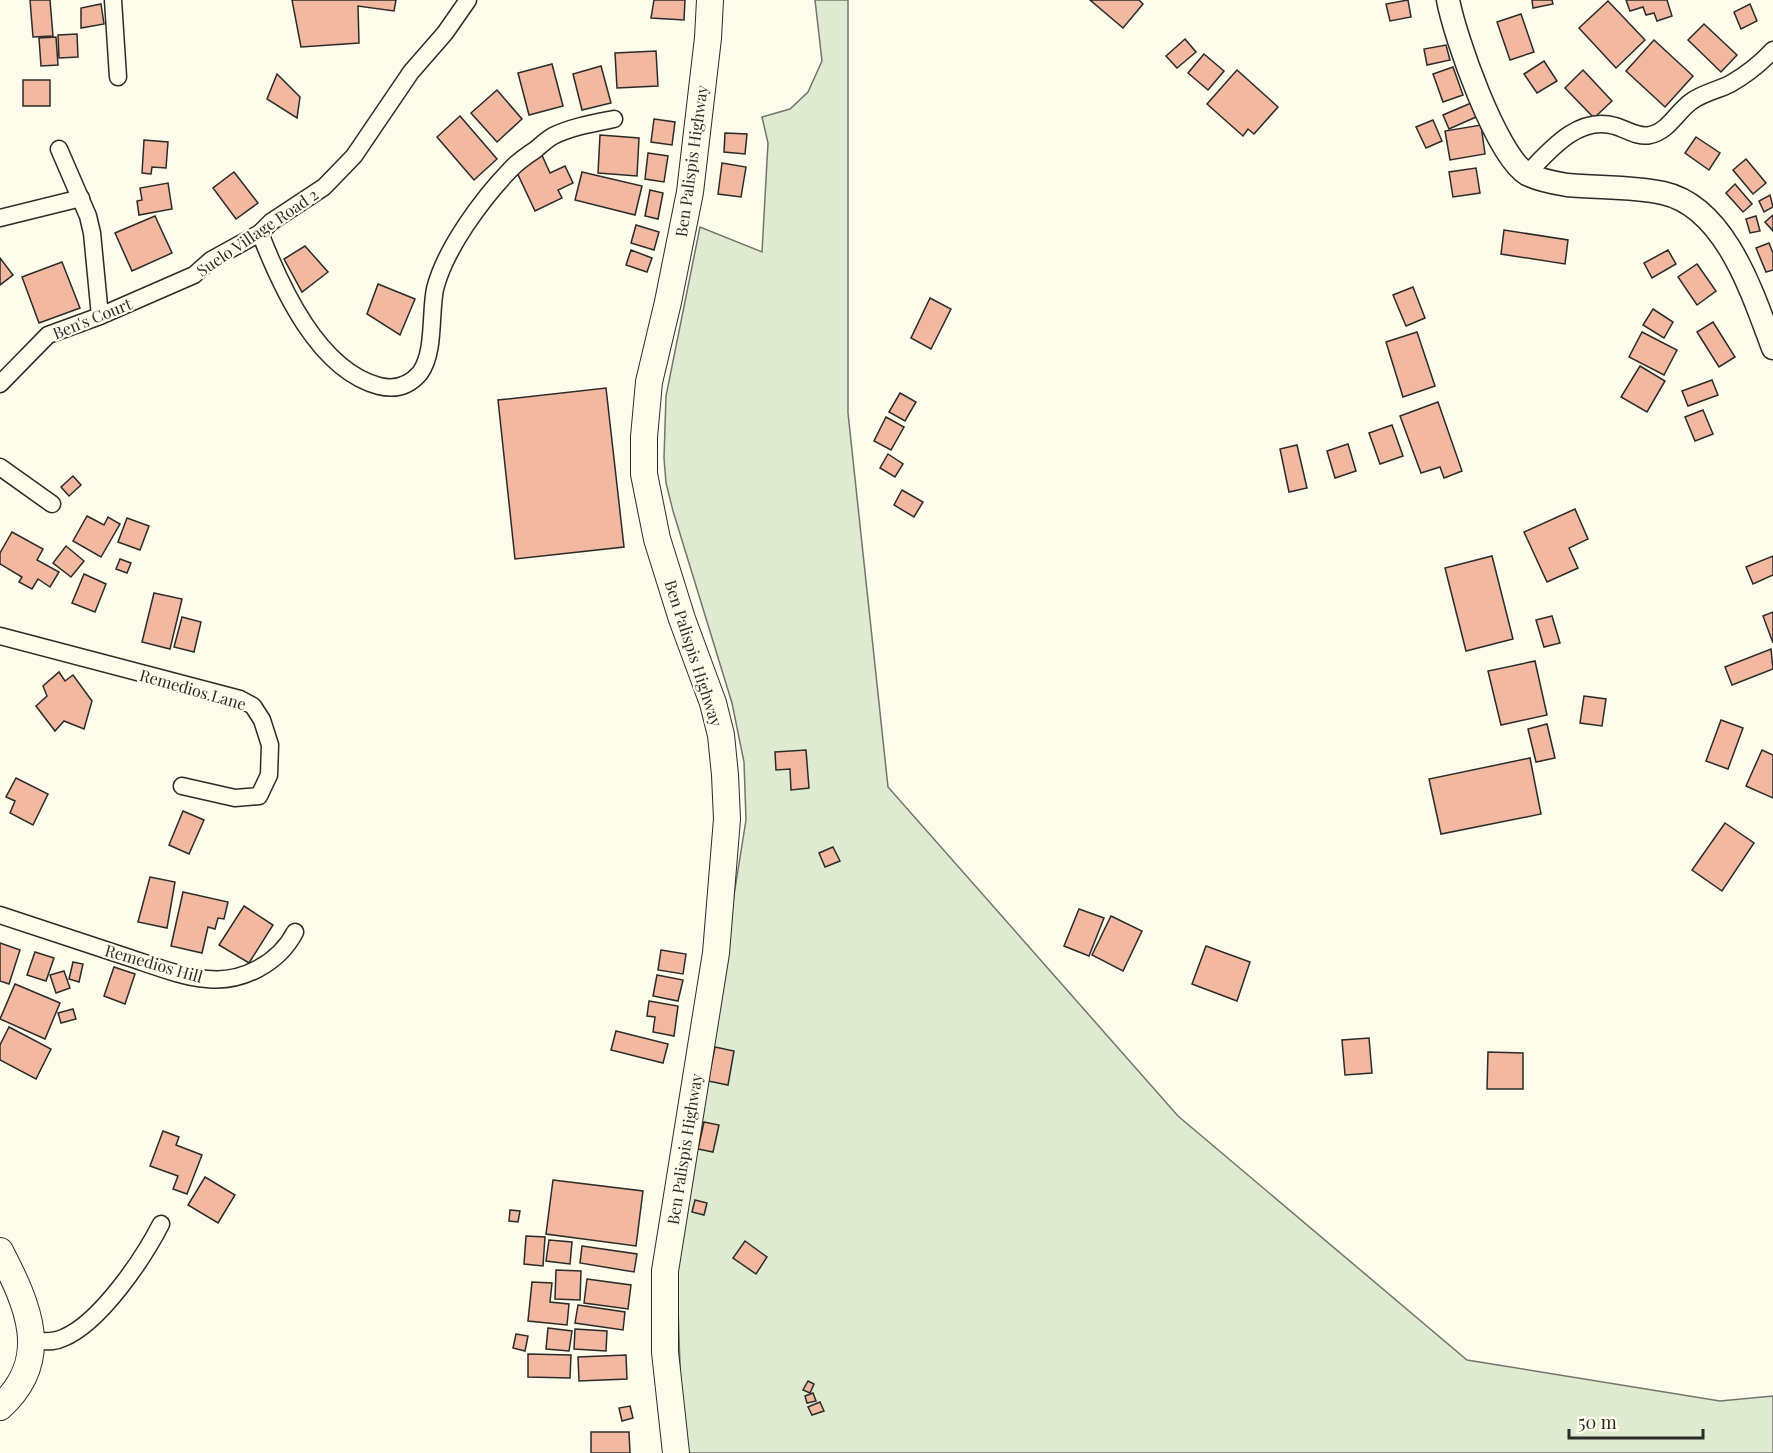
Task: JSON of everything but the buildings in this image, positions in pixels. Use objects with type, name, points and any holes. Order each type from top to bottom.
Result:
[{"type":"main road","name":"Ben Palispis Highway","points":[[676,1453],[665,1352],[665,1271],[716,953],[727,819],[726,786],[721,735],[657,539],[644,474],[644,437],[649,382],[690,192],[708,38],[710,0]]},
{"type":"main road","points":[[0,1251],[20,1289],[32,1341],[24,1375],[10,1398],[0,1407]]},
{"type":"street","points":[[113,0],[118,77]]},
{"type":"street","name":"Suelo Village Road 2","points":[[166,287],[194,275],[211,260],[260,233],[271,222],[324,187],[339,173],[354,156],[411,72],[445,33],[468,0]]},
{"type":"street","points":[[1448,0],[1461,49],[1476,90],[1514,160],[1527,174],[1567,185],[1664,193],[1696,208],[1722,234],[1746,279],[1773,348]]},
{"type":"street","points":[[1527,174],[1560,140],[1572,132],[1600,124],[1612,125],[1645,136],[1656,134],[1692,100],[1731,83],[1773,50]]},
{"type":"street","points":[[260,233],[274,270],[308,328],[325,351],[347,370],[367,382],[392,388],[405,385],[422,370],[431,333],[432,305],[436,286],[446,258],[479,206],[511,168],[553,136],[585,125],[614,119]]},
{"type":"street","points":[[59,149],[81,198],[92,233],[100,316]]},
{"type":"street","points":[[0,218],[81,198]]},
{"type":"street","name":"Ben's Court","points":[[0,384],[48,335],[100,316],[166,287]]},
{"type":"street","points":[[0,467],[52,504]]},
{"type":"street","name":"Remedios Lane","points":[[0,636],[240,699],[253,706],[262,720],[270,745],[269,775],[259,796],[236,798],[182,786]]},
{"type":"street","name":"Remedios Hill","points":[[0,915],[158,967],[207,980],[247,975],[264,965],[288,945],[295,932]]},
{"type":"street","points":[[32,1341],[52,1342],[78,1331],[113,1297],[135,1269],[160,1224]]},
{"type":"green space","points":[[815,0],[848,0],[848,413],[888,787],[1178,1116],[1467,1360],[1720,1401],[1773,1396],[1773,1453],[683,1453],[677,1278],[690,1169],[746,820],[744,762],[732,703],[666,483],[664,458],[666,396],[700,227],[762,252],[768,143],[762,117],[790,109],[808,92],[822,61]]}]
